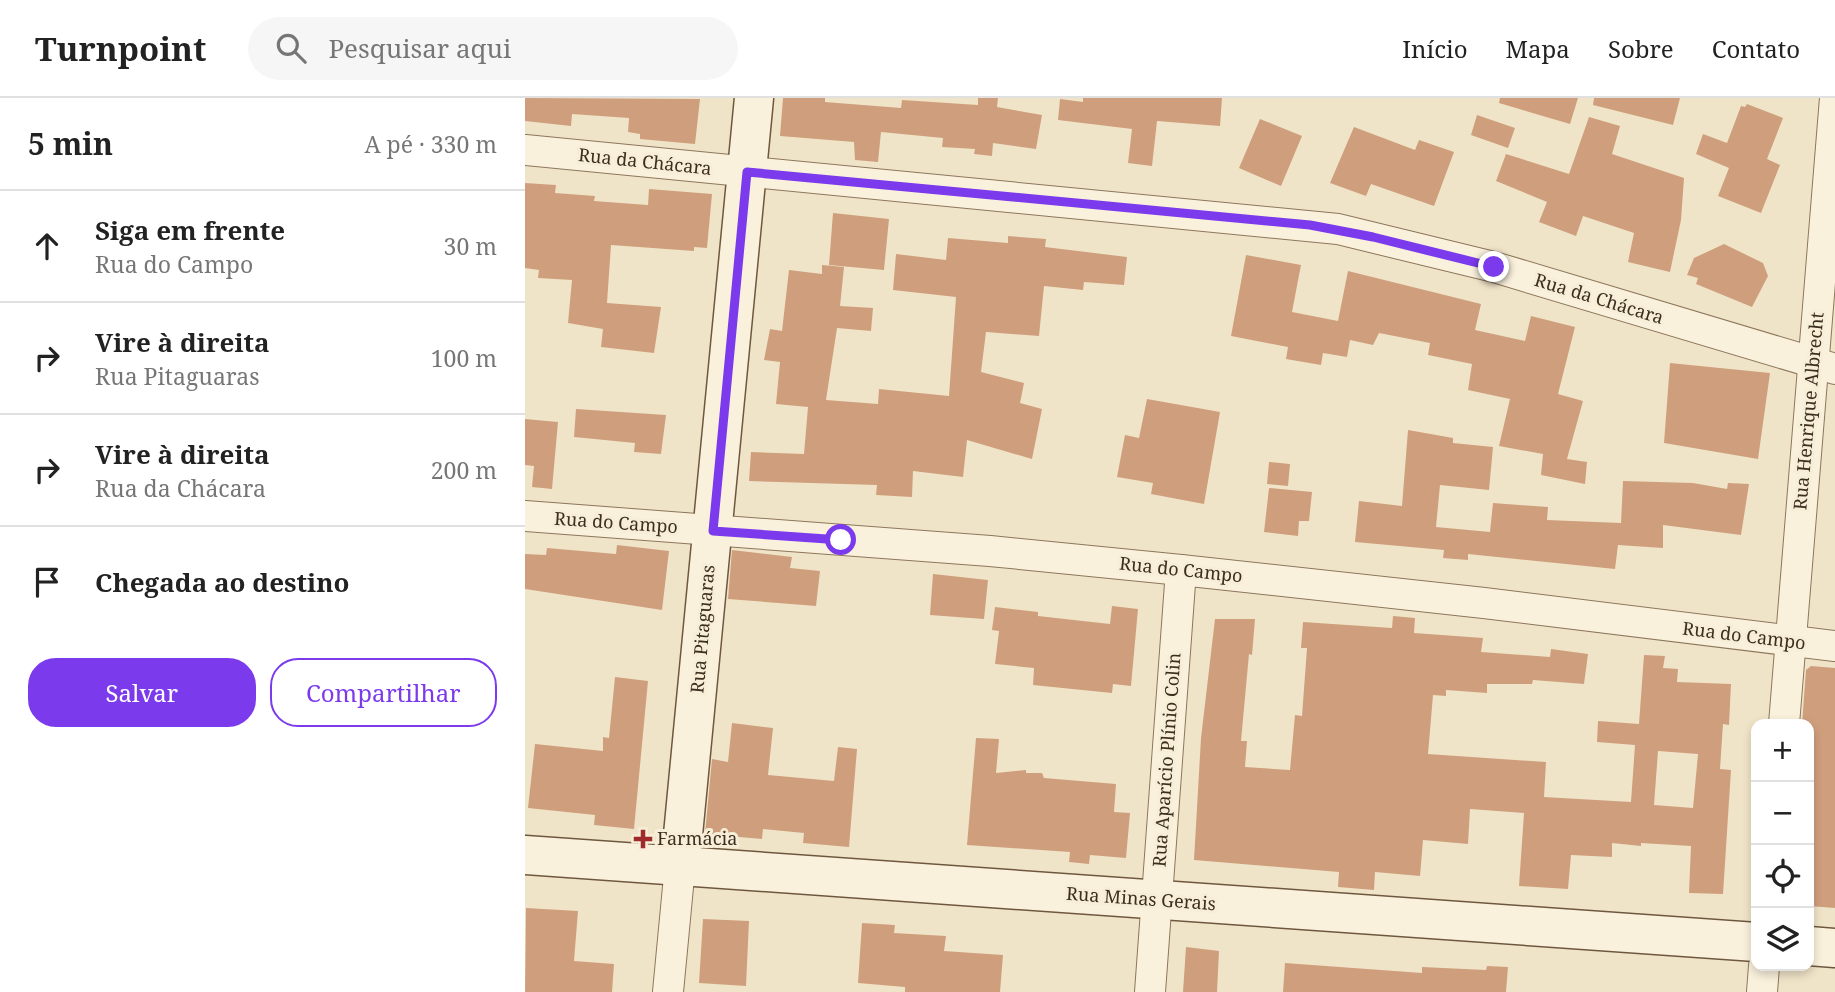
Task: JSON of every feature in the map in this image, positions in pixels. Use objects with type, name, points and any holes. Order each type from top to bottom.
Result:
[{"type":"main road","name":"Rua Pitaguaras","points":[[680,866],[754,98]]},
{"type":"main road","name":"Rua Minas Gerais","points":[[525,855],[1751,942]]},
{"type":"main road","points":[[1814,946],[1835,948]]},
{"type":"street","name":"Rua Henrique Albrecht","points":[[1784,719],[1790,643],[1824,366],[1835,98]]},
{"type":"street","name":"Rua da Chácara","points":[[525,150],[1338,229],[1494,267],[1824,366]]},
{"type":"street","name":"Rua do Campo","points":[[525,516],[990,551],[1484,603],[1790,643],[1835,646]]},
{"type":"street","name":"Rua Aparício Plínio Colin","points":[[1150,992],[1181,570]]},
{"type":"street","name":"Rua Pitaguaras","points":[[668,992],[680,866]]},
{"type":"street","points":[[1762,992],[1764,971]]},
{"type":"building","points":[[525,98],[700,99],[695,144],[640,139],[640,134],[628,132],[629,118],[572,114],[571,126],[525,121]]},
{"type":"building","points":[[783,98],[825,98],[825,102],[901,108],[902,100],[978,105],[978,98],[998,98],[997,107],[1042,115],[1036,149],[993,143],[992,156],[974,154],[975,149],[942,147],[943,138],[881,132],[878,162],[855,160],[854,142],[780,136]]},
{"type":"building","points":[[1083,98],[1222,98],[1220,126],[1157,121],[1152,166],[1128,163],[1132,129],[1058,120],[1060,99],[1083,102]]},
{"type":"building","points":[[1500,98],[1578,98],[1570,124],[1499,103]]},
{"type":"building","points":[[1594,98],[1680,98],[1673,125],[1593,105]]},
{"type":"building","points":[[1747,104],[1783,118],[1767,159],[1780,165],[1761,213],[1718,196],[1729,168],[1696,154],[1703,134],[1727,143],[1741,106],[1745,107]]},
{"type":"building","points":[[1477,115],[1515,128],[1508,148],[1471,135]]},
{"type":"building","points":[[1589,117],[1620,126],[1612,154],[1684,178],[1681,220],[1670,272],[1628,262],[1634,233],[1583,216],[1576,236],[1539,222],[1547,202],[1496,181],[1506,154],[1569,174]]},
{"type":"building","points":[[1260,119],[1302,136],[1281,186],[1239,168]]},
{"type":"building","points":[[1354,127],[1415,150],[1419,140],[1454,152],[1434,206],[1371,184],[1366,196],[1330,183]]},
{"type":"building","points":[[525,183],[556,185],[555,193],[595,196],[594,201],[648,205],[649,189],[712,194],[707,248],[694,247],[694,251],[611,245],[607,303],[661,307],[654,353],[601,347],[603,329],[568,323],[572,280],[538,278],[539,270],[525,268]]},
{"type":"building","points":[[833,213],[889,219],[884,270],[829,265]]},
{"type":"building","points":[[1008,236],[1046,239],[1045,247],[1127,257],[1124,285],[1084,282],[1083,290],[1044,286],[1039,336],[986,332],[981,372],[1024,383],[1020,403],[1042,409],[1032,459],[967,440],[963,477],[913,471],[912,497],[876,495],[877,485],[749,481],[751,452],[804,454],[808,407],[776,404],[780,362],[764,360],[770,329],[782,331],[789,270],[822,274],[822,265],[844,267],[840,306],[873,308],[871,331],[837,328],[826,400],[878,404],[879,389],[949,396],[956,297],[893,290],[896,254],[946,260],[948,238],[1008,243]]},
{"type":"building","points":[[1724,244],[1763,263],[1768,276],[1752,307],[1696,284],[1698,278],[1687,275],[1694,258]]},
{"type":"building","points":[[1246,255],[1301,265],[1292,312],[1338,321],[1348,271],[1481,304],[1475,330],[1525,341],[1531,316],[1575,327],[1558,394],[1583,401],[1567,459],[1587,462],[1585,484],[1541,475],[1543,454],[1499,446],[1510,399],[1468,390],[1472,364],[1428,355],[1430,343],[1379,333],[1373,345],[1350,340],[1347,357],[1323,353],[1321,365],[1286,359],[1288,347],[1231,336]]},
{"type":"building","points":[[1670,363],[1770,373],[1758,459],[1664,443]]},
{"type":"building","points":[[1147,399],[1220,412],[1204,504],[1151,494],[1153,483],[1117,477],[1125,435],[1139,438]]},
{"type":"building","points":[[576,409],[666,415],[661,454],[634,452],[635,443],[574,437]]},
{"type":"building","points":[[525,419],[558,422],[552,489],[532,487],[534,466],[525,465]]},
{"type":"building","points":[[1408,430],[1453,438],[1453,443],[1493,447],[1489,490],[1440,485],[1436,527],[1490,532],[1493,503],[1548,507],[1547,520],[1621,523],[1623,481],[1693,483],[1727,489],[1728,483],[1749,484],[1741,535],[1663,525],[1663,548],[1618,545],[1615,569],[1468,554],[1468,560],[1443,558],[1444,550],[1355,542],[1359,501],[1402,506]]},
{"type":"building","points":[[1269,462],[1290,464],[1288,486],[1267,484]]},
{"type":"building","points":[[1269,488],[1312,492],[1309,521],[1299,521],[1298,536],[1264,532]]},
{"type":"building","points":[[617,545],[669,551],[662,610],[525,589],[525,554],[546,555],[547,548],[616,554]]},
{"type":"building","points":[[732,550],[792,557],[790,568],[820,571],[816,606],[728,599]]},
{"type":"building","points":[[933,574],[988,580],[984,619],[930,615]]},
{"type":"building","points":[[1112,606],[1138,609],[1131,686],[1113,684],[1112,693],[1033,685],[1034,668],[995,664],[999,631],[992,630],[995,607],[1038,612],[1038,616],[1110,624]]},
{"type":"building","points":[[1393,616],[1415,618],[1414,633],[1483,638],[1481,652],[1550,657],[1551,649],[1588,654],[1584,684],[1533,680],[1532,684],[1487,684],[1487,693],[1446,690],[1446,696],[1433,695],[1428,754],[1546,762],[1544,797],[1631,802],[1635,745],[1597,742],[1598,721],[1639,724],[1644,655],[1665,656],[1663,668],[1678,669],[1677,682],[1731,684],[1729,725],[1723,724],[1720,769],[1731,770],[1723,894],[1689,893],[1691,846],[1641,843],[1641,846],[1612,843],[1612,857],[1571,855],[1568,889],[1519,886],[1524,813],[1470,809],[1468,844],[1423,840],[1420,876],[1375,872],[1374,890],[1338,887],[1339,872],[1194,860],[1201,738],[1215,619],[1255,619],[1241,741],[1247,741],[1245,767],[1290,770],[1295,715],[1302,716],[1307,648],[1301,648],[1303,622],[1392,628]],"holes":[[[1658,751],[1698,754],[1693,808],[1654,805]]]},
{"type":"building","points":[[1811,666],[1835,668],[1835,908],[1814,906],[1814,719],[1802,719],[1806,670]]},
{"type":"building","points":[[615,677],[648,681],[634,829],[594,825],[595,815],[528,808],[535,744],[603,751],[603,737],[609,738]]},
{"type":"building","points":[[732,723],[773,728],[768,775],[834,781],[838,747],[857,749],[849,847],[803,843],[804,833],[763,829],[762,839],[705,834],[712,759],[728,762]]},
{"type":"building","points":[[976,738],[999,739],[996,773],[1026,770],[1026,773],[1042,773],[1044,778],[1116,784],[1114,812],[1130,813],[1126,858],[1090,855],[1089,864],[1069,862],[1070,852],[967,845]]},
{"type":"building","points":[[526,908],[578,911],[574,961],[614,964],[612,992],[525,992]]},
{"type":"building","points":[[703,919],[749,921],[746,986],[699,983]]},
{"type":"building","points":[[862,923],[895,925],[894,933],[946,936],[944,951],[1003,955],[1000,992],[905,992],[905,987],[858,983]]},
{"type":"building","points":[[1186,947],[1219,951],[1217,992],[1183,992]]},
{"type":"building","points":[[1285,963],[1422,973],[1422,967],[1486,970],[1487,966],[1508,967],[1506,992],[1283,992]]},
{"type":"place","name":"Farmácia","points":[[643,839]]},
{"type":"route","points":[[841,540],[713,531],[747,172],[1310,225],[1338,229],[1494,267]]}]
